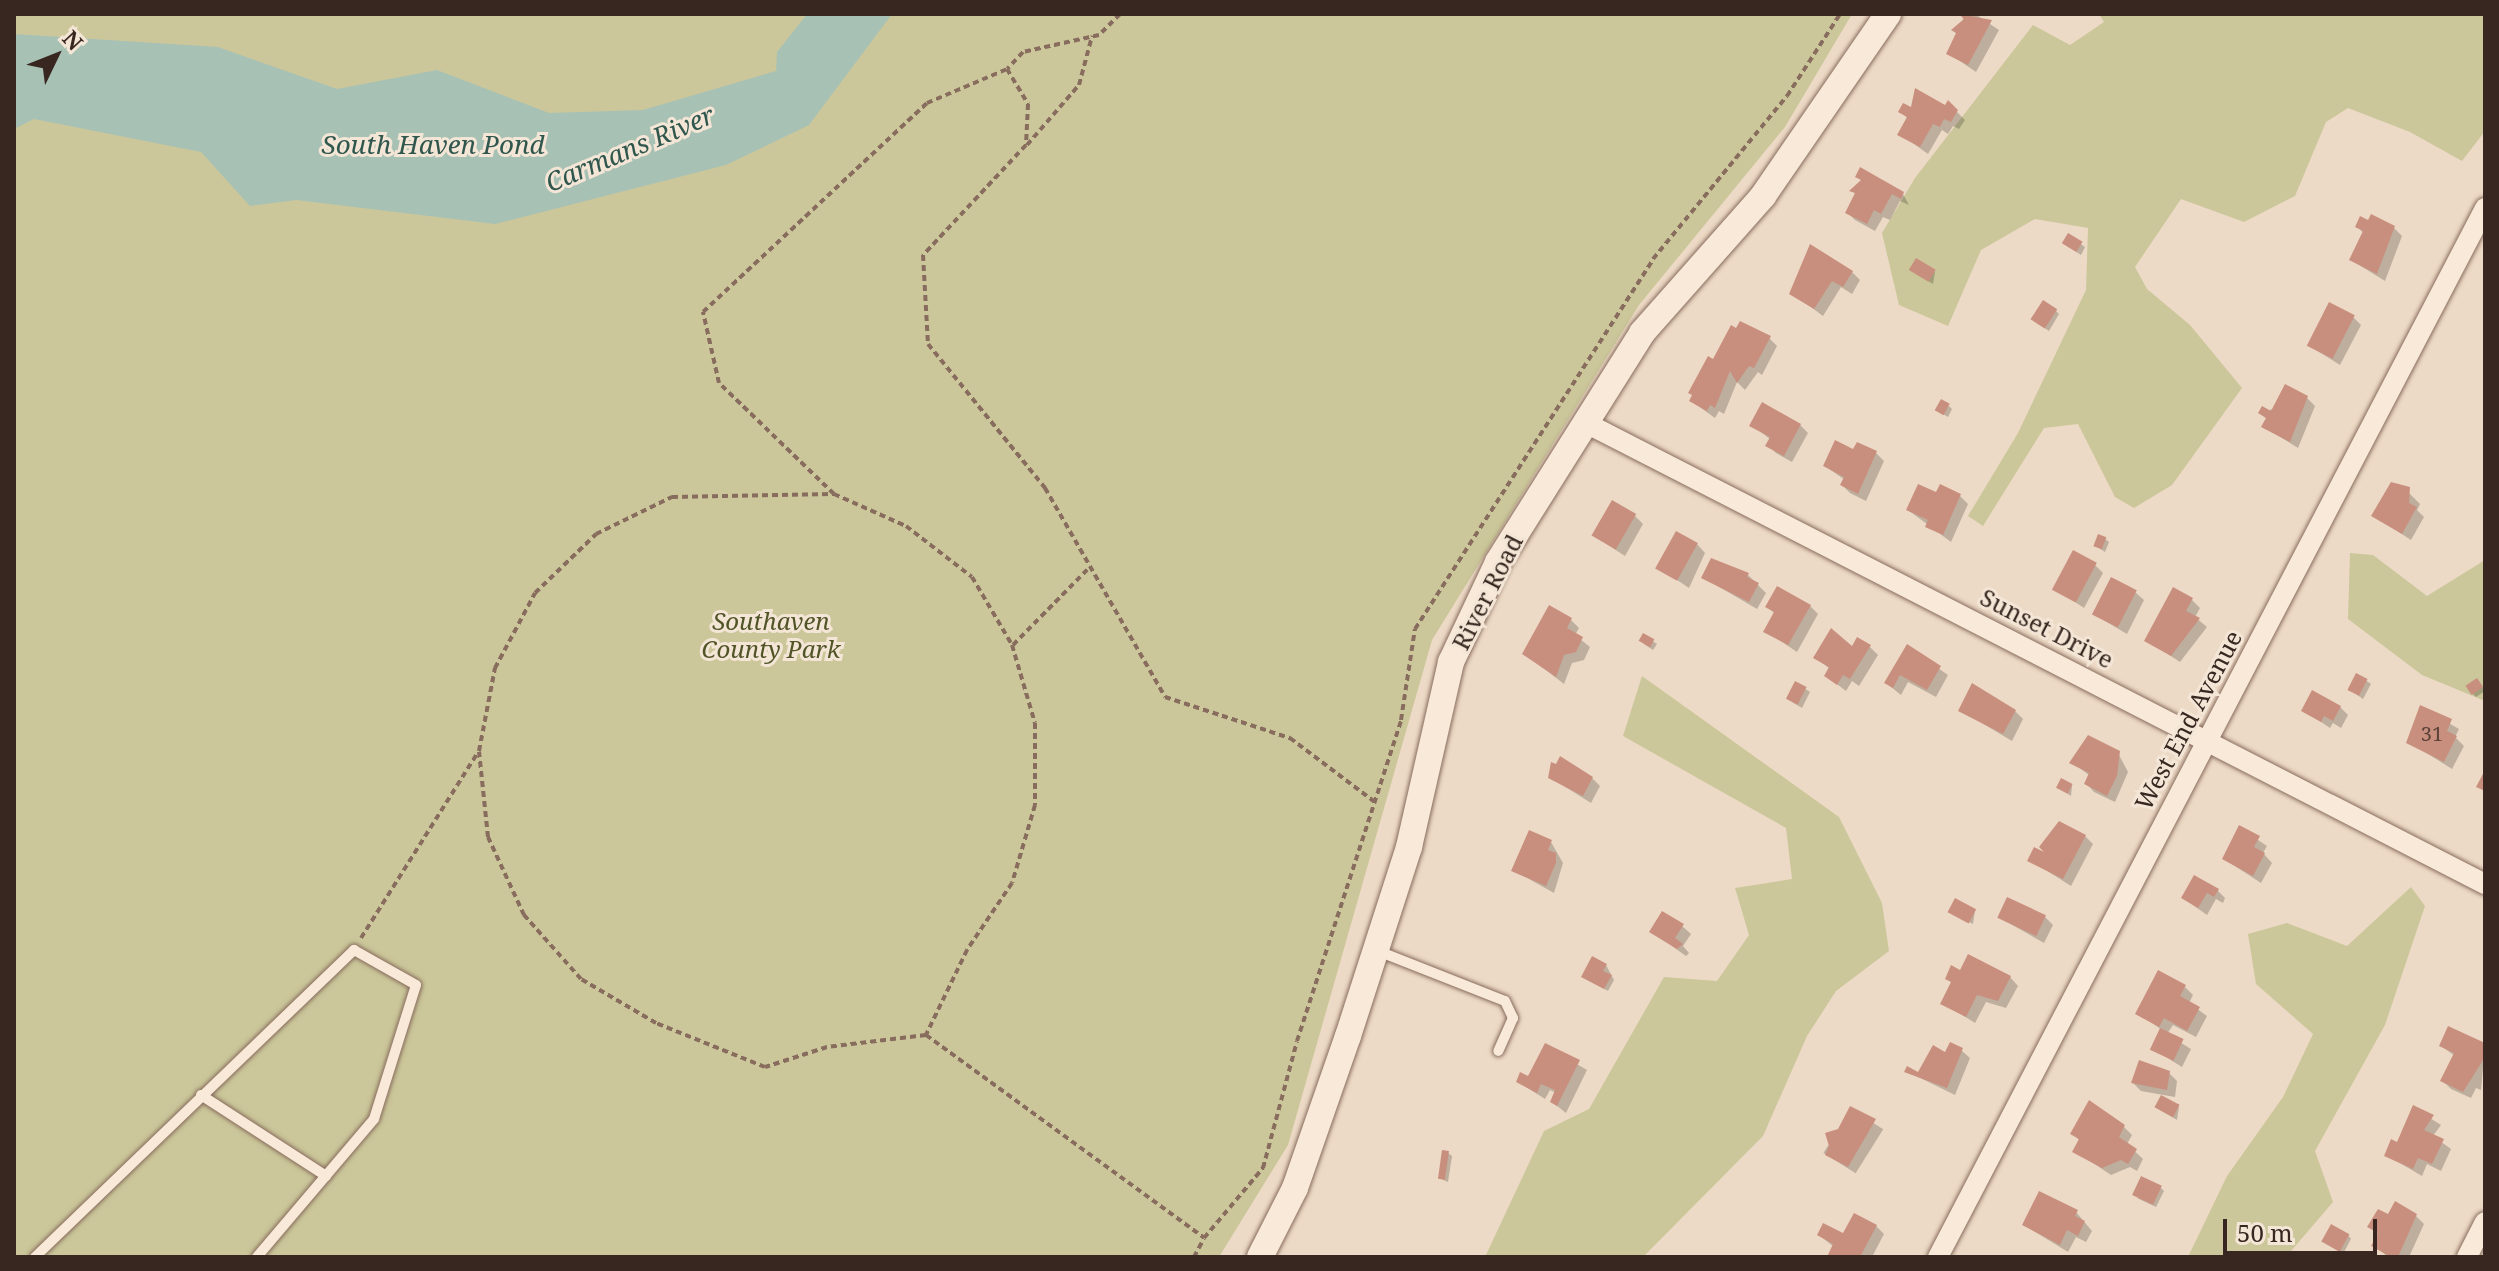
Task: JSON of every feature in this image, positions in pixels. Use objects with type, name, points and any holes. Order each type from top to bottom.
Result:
[{"type":"street","name":"River Road","points":[[1260,1257],[1295,1188],[1376,950],[1409,847],[1451,662],[1498,562],[1642,333],[1763,196],[1888,14]]},
{"type":"street","name":"West End Avenue","points":[[1938,1257],[2485,208]]},
{"type":"street","name":"Sunset Drive","points":[[1584,422],[2485,884]]},
{"type":"street","points":[[2467,1257],[2485,1222]]},
{"type":"lane","points":[[35,1257],[354,950],[416,985],[374,1119],[257,1257]]},
{"type":"lane","points":[[1376,950],[1505,1001],[1513,1018],[1498,1051]]},
{"type":"lane","points":[[201,1095],[326,1176]]},
{"type":"path","points":[[926,1035],[967,950],[1012,883],[1035,805],[1035,723],[1012,645],[972,577],[906,526],[834,494],[719,383],[703,312],[927,103],[1007,69],[1023,52],[1092,36],[1120,14]]},
{"type":"path","points":[[1092,36],[1079,85],[923,255],[928,344],[1045,488],[1165,697],[1290,738],[1375,802]]},
{"type":"path","points":[[1007,69],[1028,104],[1026,145]]},
{"type":"path","points":[[834,494],[672,497],[596,534],[535,593],[501,655],[479,751],[488,837],[524,915],[581,979],[656,1023],[765,1067],[827,1047],[926,1035],[1204,1238]]},
{"type":"path","points":[[1012,645],[1090,567]]},
{"type":"path","points":[[354,950],[479,751]]},
{"type":"green space","name":"Southaven County Park","points":[[14,14],[1852,14],[1785,127],[1639,305],[1432,640],[1288,1145],[1219,1257],[14,1257]]},
{"type":"green space","points":[[2099,14],[2485,14],[2485,131],[2462,161],[2410,132],[2348,108],[2326,122],[2295,196],[2244,222],[2181,199],[2135,267],[2147,289],[2190,325],[2242,388],[2172,485],[2134,508],[2115,497],[2078,424],[2044,428],[1983,526],[1968,516],[2018,433],[2086,290],[2088,228],[2035,219],[1981,250],[1948,326],[1899,305],[1882,233],[1915,178],[2033,25],[2070,45],[2104,22]]},
{"type":"green space","points":[[2350,553],[2373,555],[2427,596],[2485,560],[2485,701],[2422,675],[2348,619]]},
{"type":"green space","points":[[1642,676],[1839,817],[1882,903],[1889,951],[1836,991],[1807,1036],[1763,1136],[1643,1257],[1485,1257],[1544,1131],[1589,1109],[1664,977],[1717,981],[1749,935],[1735,888],[1792,879],[1786,828],[1623,736]]},
{"type":"green space","points":[[2411,887],[2425,906],[2385,1025],[2315,1151],[2333,1202],[2286,1257],[2188,1257],[2227,1176],[2283,1097],[2313,1034],[2256,984],[2248,934],[2287,923],[2347,946]]},
{"type":"water","name":"South Haven Pond","points":[[807,14],[892,14],[809,125],[726,165],[495,224],[296,200],[250,206],[201,152],[34,119],[14,129],[14,34],[218,47],[337,89],[437,70],[549,113],[643,110],[776,71],[777,52]]},
{"type":"building","points":[[1959,14],[1992,20],[1968,65],[1946,54],[1956,33],[1951,30],[1964,19]]},
{"type":"building","points":[[1915,88],[1945,105],[1948,100],[1958,110],[1951,122],[1944,119],[1940,127],[1933,124],[1920,147],[1897,135],[1907,117],[1898,112],[1903,103],[1911,107]]},
{"type":"building","points":[[1860,167],[1904,192],[1901,199],[1892,194],[1881,214],[1874,210],[1867,224],[1845,213],[1855,193],[1849,191],[1861,180],[1855,177]]},
{"type":"building","points":[[2371,214],[2395,226],[2377,274],[2349,260],[2363,231],[2355,227],[2360,216],[2368,220]]},
{"type":"building","points":[[2068,233],[2083,242],[2076,252],[2062,243]]},
{"type":"building","points":[[1810,244],[1853,271],[1843,287],[1832,281],[1814,309],[1789,294]]},
{"type":"building","points":[[1916,258],[1936,270],[1929,282],[1909,270]]},
{"type":"building","points":[[2043,300],[2057,309],[2045,329],[2030,319]]},
{"type":"building","points":[[2329,302],[2355,315],[2333,359],[2307,346]]},
{"type":"building","points":[[1740,321],[1771,336],[1754,368],[1749,366],[1737,383],[1730,371],[1715,408],[1710,405],[1707,411],[1689,401],[1692,395],[1688,393],[1708,356],[1713,359],[1731,325],[1736,328]]},
{"type":"building","points":[[2285,384],[2308,396],[2290,442],[2261,427],[2266,418],[2258,413],[2262,406],[2271,411]]},
{"type":"building","points":[[1941,399],[1950,404],[1943,415],[1935,410]]},
{"type":"building","points":[[1762,402],[1801,424],[1784,456],[1765,446],[1770,437],[1749,426]]},
{"type":"building","points":[[1835,440],[1853,449],[1857,442],[1877,451],[1858,494],[1840,485],[1844,477],[1823,466]]},
{"type":"building","points":[[2391,482],[2410,487],[2409,503],[2417,507],[2402,534],[2371,516]]},
{"type":"building","points":[[1918,484],[1936,492],[1940,484],[1961,494],[1943,535],[1925,527],[1928,520],[1906,510]]},
{"type":"building","points":[[1612,500],[1636,514],[1616,550],[1592,536]]},
{"type":"building","points":[[1676,531],[1698,543],[1677,581],[1655,569]]},
{"type":"building","points":[[2098,534],[2106,537],[2102,549],[2093,546]]},
{"type":"building","points":[[2073,550],[2097,563],[2076,602],[2052,590]]},
{"type":"building","points":[[1711,558],[1749,573],[1747,577],[1759,583],[1749,602],[1701,578]]},
{"type":"building","points":[[2111,577],[2137,590],[2118,628],[2092,614]]},
{"type":"building","points":[[1777,586],[1811,605],[1788,645],[1763,632],[1774,612],[1765,607]]},
{"type":"building","points":[[2173,587],[2193,598],[2186,611],[2200,618],[2171,656],[2144,641]]},
{"type":"building","points":[[1549,605],[1572,618],[1567,628],[1583,637],[1576,652],[1564,655],[1556,677],[1522,654]]},
{"type":"building","points":[[1831,628],[1852,646],[1857,637],[1871,645],[1850,679],[1843,675],[1837,685],[1824,676],[1829,667],[1813,658]]},
{"type":"building","points":[[1643,633],[1654,639],[1650,647],[1639,641]]},
{"type":"building","points":[[1907,644],[1941,666],[1927,690],[1900,675],[1893,688],[1884,683]]},
{"type":"building","points":[[2356,673],[2368,679],[2359,696],[2347,690]]},
{"type":"building","points":[[2477,678],[2483,687],[2472,695],[2465,686]]},
{"type":"building","points":[[1795,681],[1807,687],[1798,705],[1786,699]]},
{"type":"building","points":[[1972,683],[2016,710],[2003,734],[1958,711]]},
{"type":"building","points":[[2312,690],[2341,706],[2333,721],[2324,716],[2321,722],[2301,711]]},
{"type":"building","points":[[2420,705],[2452,719],[2447,731],[2457,736],[2444,762],[2406,743]]},
{"type":"building","points":[[2088,735],[2120,751],[2117,776],[2107,796],[2084,784],[2089,773],[2069,763]]},
{"type":"building","points":[[1560,756],[1593,777],[1583,796],[1548,778],[1551,762],[1556,764]]},
{"type":"building","points":[[2485,770],[2485,791],[2476,787]]},
{"type":"building","points":[[2061,778],[2073,784],[2068,794],[2056,788]]},
{"type":"building","points":[[2059,821],[2086,835],[2063,879],[2027,861],[2034,847],[2044,852],[2039,847]]},
{"type":"building","points":[[2239,825],[2260,836],[2254,847],[2265,853],[2253,876],[2222,859]]},
{"type":"building","points":[[1529,830],[1552,840],[1548,850],[1556,853],[1556,863],[1546,886],[1511,871]]},
{"type":"building","points":[[2194,875],[2219,889],[2214,897],[2207,893],[2198,908],[2181,898]]},
{"type":"building","points":[[2007,897],[2046,915],[2036,936],[1997,918]]},
{"type":"building","points":[[1955,898],[1976,909],[1969,923],[1947,912]]},
{"type":"building","points":[[1662,911],[1684,924],[1675,938],[1683,944],[1677,949],[1649,932]]},
{"type":"building","points":[[1968,954],[2011,976],[1998,1001],[1977,995],[1966,1017],[1940,1004],[1951,982],[1945,979],[1951,965],[1960,970]]},
{"type":"building","points":[[1592,956],[1607,964],[1603,971],[1612,975],[1604,989],[1581,977]]},
{"type":"building","points":[[2158,970],[2186,985],[2180,996],[2200,1007],[2187,1031],[2164,1018],[2159,1027],[2135,1014]]},
{"type":"building","points":[[2448,1026],[2485,1043],[2485,1057],[2463,1092],[2440,1081],[2454,1053],[2439,1046]]},
{"type":"building","points":[[2160,1028],[2184,1039],[2173,1061],[2150,1050]]},
{"type":"building","points":[[1950,1042],[1963,1048],[1947,1088],[1904,1072],[1907,1066],[1918,1072],[1933,1045],[1945,1052]]},
{"type":"building","points":[[1545,1043],[1580,1060],[1557,1106],[1550,1102],[1555,1090],[1541,1084],[1537,1093],[1516,1082],[1520,1072],[1528,1076]]},
{"type":"building","points":[[2139,1060],[2170,1071],[2167,1090],[2131,1083]]},
{"type":"building","points":[[2161,1095],[2180,1105],[2173,1117],[2154,1107]]},
{"type":"building","points":[[2089,1100],[2125,1125],[2119,1137],[2137,1149],[2128,1164],[2121,1160],[2102,1168],[2072,1152],[2079,1139],[2070,1134]]},
{"type":"building","points":[[2413,1105],[2434,1115],[2424,1130],[2444,1139],[2432,1164],[2418,1158],[2413,1169],[2384,1156],[2391,1139],[2397,1142]]},
{"type":"building","points":[[1850,1106],[1876,1119],[1848,1167],[1825,1155],[1829,1146],[1825,1133],[1838,1129]]},
{"type":"building","points":[[1442,1150],[1449,1151],[1445,1180],[1438,1179]]},
{"type":"building","points":[[2141,1176],[2162,1186],[2153,1205],[2132,1195]]},
{"type":"building","points":[[2039,1191],[2078,1210],[2075,1216],[2085,1221],[2078,1236],[2067,1230],[2060,1245],[2022,1225]]},
{"type":"building","points":[[2395,1201],[2417,1214],[2398,1257],[2391,1257],[2371,1246],[2378,1233],[2367,1227],[2378,1209],[2388,1214]]},
{"type":"building","points":[[1854,1213],[1877,1225],[1860,1257],[1827,1257],[1833,1244],[1817,1235],[1823,1223],[1843,1233]]},
{"type":"building","points":[[2331,1224],[2349,1234],[2340,1252],[2321,1241]]},
{"type":"water label","name":"Carmans River","points":[[630,149]]}]
